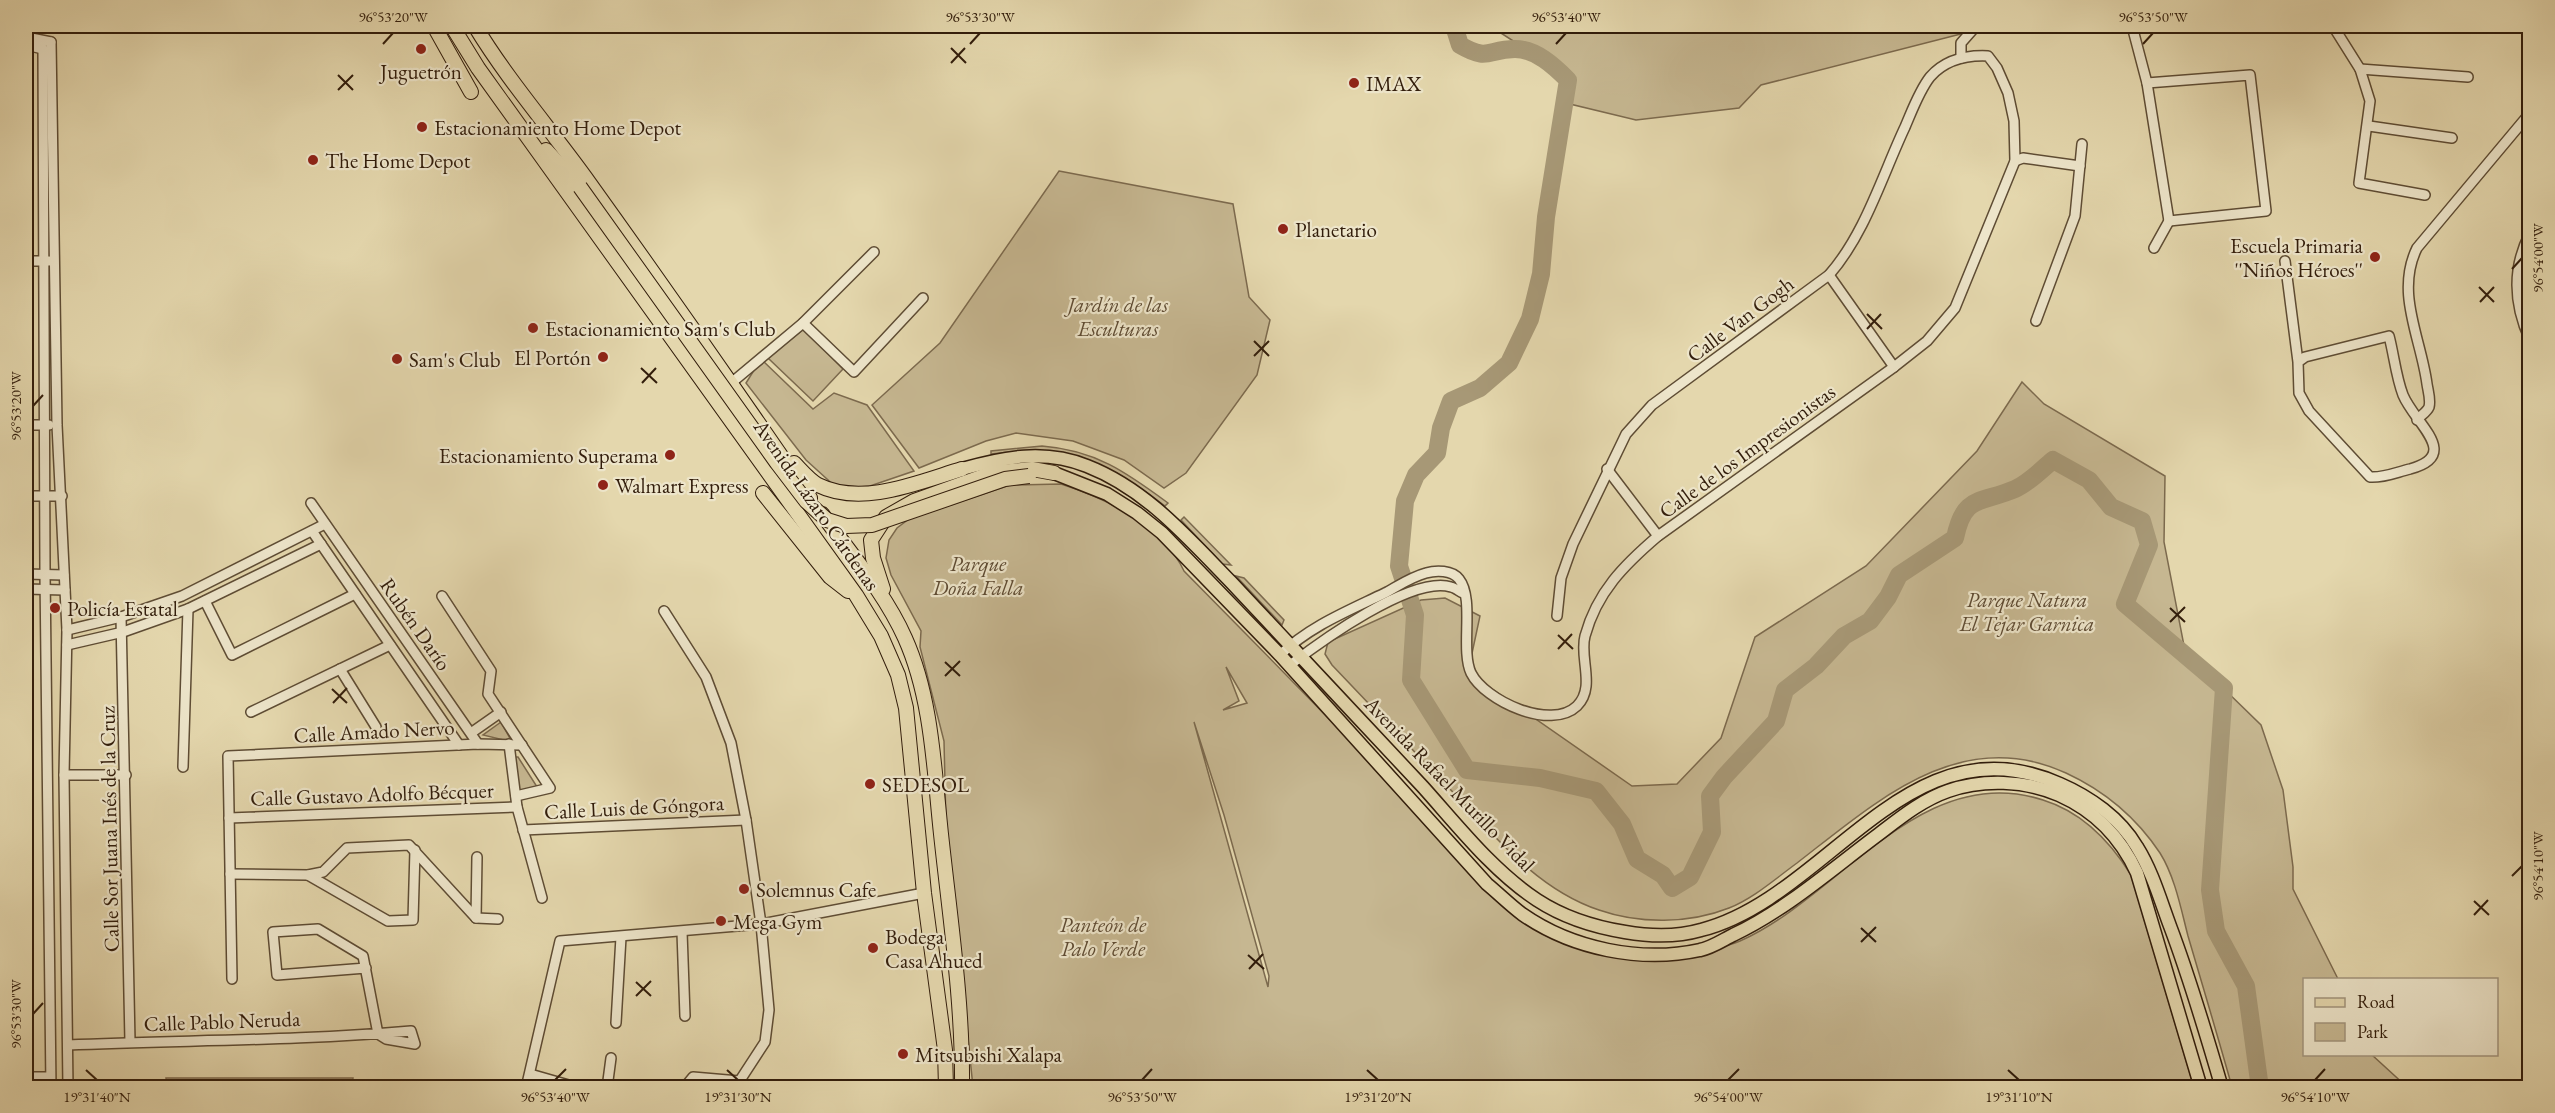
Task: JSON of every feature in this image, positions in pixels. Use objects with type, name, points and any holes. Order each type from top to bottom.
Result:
[{"type":"highway","points":[[434,26],[471,92]]},
{"type":"highway","name":"Avenida Lázaro Cárdenas","points":[[452,26],[514,119],[856,596],[881,636],[898,675],[906,708],[924,893],[945,1050],[946,1088]]},
{"type":"highway","name":"Avenida Lázaro Cárdenas","points":[[475,26],[493,57],[583,175],[891,610],[917,670],[930,738],[959,1019],[962,1088]]},
{"type":"highway","points":[[514,119],[580,188],[777,463],[806,501],[827,520],[846,526],[872,525],[1005,478],[1054,473]]},
{"type":"highway","points":[[779,449],[815,483],[828,489],[855,493],[914,484],[962,469]]},
{"type":"highway","points":[[891,610],[871,551],[871,540],[886,517],[914,501],[993,473],[1032,469],[1054,473]]},
{"type":"highway","points":[[763,493],[830,577],[856,596]]},
{"type":"main road","name":"Avenida Rafael Murillo Vidal","points":[[962,469],[1006,457],[1049,456],[1084,464],[1122,482],[1147,500],[1174,523],[1301,656],[1497,868],[1538,901],[1575,920],[1643,935],[1700,931],[1754,908],[1896,801],[1941,778],[1969,770],[2022,771],[2048,778],[2073,790],[2099,806],[2119,825],[2135,844],[2150,870],[2191,982],[2222,1088]]},
{"type":"main road","name":"Avenida Rafael Murillo Vidal","points":[[1054,473],[1107,494],[1151,523],[1290,665],[1487,884],[1523,914],[1560,934],[1599,948],[1635,954],[1672,954],[1702,950],[1754,926],[1907,813],[1948,791],[1972,785],[2020,784],[2044,788],[2068,799],[2092,815],[2111,832],[2127,850],[2134,865],[2198,1086]]},
{"type":"street","points":[[1961,58],[1961,43],[1976,26]]},
{"type":"street","points":[[2132,26],[2147,82],[2169,220],[2154,248]]},
{"type":"street","points":[[2333,26],[2360,69],[2370,101],[2369,126],[2359,183],[2425,195]]},
{"type":"street","points":[[26,37],[51,42]]},
{"type":"street","points":[[51,42],[43,49],[45,574],[51,1088]]},
{"type":"street","points":[[51,42],[57,425],[68,630],[64,752],[68,1088]]},
{"type":"street","points":[[26,45],[43,49]]},
{"type":"street","name":"Calle Van Gogh","points":[[1557,616],[1561,578],[1573,544],[1607,469],[1626,434],[1652,405],[1829,275],[1841,261],[1856,236],[1917,100],[1930,77],[1949,63],[1961,58],[1970,55],[1988,56]]},
{"type":"street","name":"Calle de los Impresionistas","points":[[1463,594],[1467,610],[1466,653],[1471,673],[1483,688],[1503,702],[1527,712],[1561,715],[1577,706],[1586,690],[1584,639],[1601,595],[1624,566],[1658,536],[1894,367],[1927,341],[1955,308],[2015,160],[2014,121],[2008,93],[1998,68],[1988,56]]},
{"type":"street","points":[[2360,69],[2468,77]]},
{"type":"street","points":[[2147,82],[2250,75],[2266,211],[2169,220]]},
{"type":"street","points":[[2416,420],[2428,409],[2430,399],[2408,302],[2413,256],[2417,248],[2529,113]]},
{"type":"street","points":[[2369,126],[2452,138]]},
{"type":"street","points":[[2036,321],[2075,216],[2082,144]]},
{"type":"street","points":[[2015,160],[2023,158],[2080,166]]},
{"type":"street","points":[[2529,233],[2522,247],[2516,281],[2520,319],[2529,340]]},
{"type":"street","points":[[730,384],[804,323],[874,252]]},
{"type":"street","points":[[26,261],[54,261]]},
{"type":"street","points":[[2285,261],[2298,362],[2296,368],[2302,401],[2370,477],[2423,465],[2431,460],[2434,450],[2432,437],[2416,420],[2403,394],[2389,336],[2305,357],[2298,362]]},
{"type":"street","points":[[1829,275],[1894,367]]},
{"type":"street","points":[[804,323],[854,372],[923,298]]},
{"type":"street","points":[[26,425],[57,425]]},
{"type":"street","points":[[1607,469],[1658,536]]},
{"type":"street","points":[[26,496],[62,496]]},
{"type":"street","name":"Rubén Darío","points":[[311,503],[478,744]]},
{"type":"street","points":[[68,630],[121,617],[182,596],[325,524]]},
{"type":"street","name":"Rubén Darío","points":[[312,531],[459,745]]},
{"type":"street","points":[[67,645],[123,632],[188,609],[321,544]]},
{"type":"street","points":[[1290,665],[1336,630],[1400,591],[1411,579],[1434,572],[1451,573],[1461,580],[1463,594]]},
{"type":"street","points":[[26,574],[64,575]]},
{"type":"street","points":[[1280,655],[1290,645],[1330,620],[1400,591],[1450,586],[1463,594]]},
{"type":"street","points":[[26,589],[65,590]]},
{"type":"street","points":[[205,601],[232,654],[355,594]]},
{"type":"street","points":[[442,596],[491,671],[489,694],[550,788],[516,802]]},
{"type":"street","points":[[183,767],[188,609]]},
{"type":"street","points":[[664,611],[706,677],[731,743],[746,819],[761,924],[768,1026],[757,1056],[737,1084],[693,1077],[684,1088]]},
{"type":"street","name":"Calle Sor Juana Inés de la Cruz","points":[[121,617],[130,1042]]},
{"type":"street","points":[[1330,620],[1336,630]]},
{"type":"street","points":[[251,712],[390,645]]},
{"type":"street","points":[[340,669],[376,727]]},
{"type":"street","points":[[471,734],[501,712]]},
{"type":"street","name":"Calle Amado Nervo","points":[[229,818],[228,756],[478,744],[522,745]]},
{"type":"street","points":[[509,744],[516,802],[542,898]]},
{"type":"street","points":[[47,752],[64,752]]},
{"type":"street","points":[[64,775],[126,775]]},
{"type":"street","name":"Calle Gustavo Adolfo Bécquer","points":[[229,818],[516,802]]},
{"type":"street","points":[[229,818],[232,979]]},
{"type":"street","name":"Calle Luis de Góngora","points":[[523,830],[746,819]]},
{"type":"street","points":[[230,874],[308,875],[323,872],[347,848],[409,845],[476,918],[498,919]]},
{"type":"street","points":[[308,875],[388,921],[413,920],[415,850]]},
{"type":"street","points":[[476,918],[477,856]]},
{"type":"street","points":[[526,1088],[560,941],[761,924],[924,893]]},
{"type":"street","points":[[318,929],[363,956],[366,968],[277,975],[273,932],[318,929]]},
{"type":"street","points":[[681,932],[685,1016]]},
{"type":"street","points":[[616,1023],[621,937]]},
{"type":"street","name":"Calle Pablo Neruda","points":[[68,1045],[378,1034],[366,968]]},
{"type":"street","points":[[607,1088],[611,1058]]},
{"type":"street","points":[[530,1074],[579,1088]]},
{"type":"street","points":[[26,1077],[50,1077]]},
{"type":"green space","points":[[1490,26],[1992,26],[1761,85],[1739,108],[1636,120],[1570,104],[1548,56],[1524,48]]},
{"type":"green space","name":"Jardín de las Esculturas","points":[[1059,171],[1233,204],[1249,297],[1270,320],[1257,375],[1186,473],[1164,488],[1124,460],[1073,441],[1016,433],[986,441],[919,468],[872,405],[940,343]]},
{"type":"green space","points":[[804,329],[843,369],[813,401],[768,358]]},
{"type":"green space","points":[[761,359],[813,409],[834,393],[867,405],[914,471],[870,486],[838,489],[806,460],[746,383]]},
{"type":"green space","name":"Parque Natura El Tejar Garnica","points":[[2022,382],[2044,404],[2165,476],[2164,542],[2185,651],[2261,725],[2283,790],[2293,867],[2293,889],[2338,978],[2303,978],[2303,1056],[2373,1056],[2407,1087],[2232,1087],[2177,893],[2165,862],[2151,840],[2119,806],[2094,788],[2066,773],[2027,760],[1990,758],[1955,764],[1921,777],[1889,795],[1857,816],[1764,888],[1738,904],[1697,917],[1664,920],[1631,918],[1614,915],[1576,901],[1535,874],[1482,824],[1332,665],[1325,654],[1328,642],[1421,600],[1445,598],[1480,616],[1468,672],[1632,786],[1677,784],[1721,738],[1755,637],[1866,566],[1977,451]]},
{"type":"green space","points":[[1042,446],[1078,452],[1109,464],[1168,503],[1165,506],[1123,477],[1084,459],[1042,452],[991,454],[991,451]]},
{"type":"green space","points":[[1061,484],[1096,497],[1148,527],[1175,555],[1184,571],[1515,909],[1524,917],[1541,925],[1616,954],[1623,956],[1665,955],[1715,948],[1740,941],[1777,921],[1883,839],[1920,815],[1958,799],[1999,793],[2043,800],[2057,805],[2094,829],[2131,875],[2194,1087],[973,1087],[946,825],[944,741],[920,647],[921,631],[891,575],[886,558],[889,540],[897,528],[909,519],[1010,485]],"holes":[[[1226,667],[1247,703],[1223,710],[1239,701]],[[1194,722],[1224,815],[1269,976],[1268,987]]]},
{"type":"green space","points":[[1184,517],[1231,565],[1222,564],[1181,520]]},
{"type":"green space","points":[[1236,576],[1244,578],[1284,620],[1282,625]]},
{"type":"green space","points":[[501,722],[512,742],[483,735]]},
{"type":"green space","points":[[512,757],[518,757],[539,790],[519,793]]},
{"type":"green space","points":[[166,1078],[353,1078],[352,1087],[167,1088]]},
{"type":"waterway","points":[[1454,26],[1460,45],[1470,50],[1483,54],[1515,49],[1530,52],[1551,64],[1568,80],[1546,217],[1541,274],[1530,319],[1509,363],[1480,388],[1451,401],[1441,428],[1437,453],[1416,475],[1405,501],[1399,566],[1415,615],[1411,680],[1467,770],[1540,778],[1596,791],[1622,824],[1637,859],[1663,875],[1672,888],[1690,877],[1712,832],[1710,796],[1724,777],[1776,721],[1785,690],[1816,666],[1844,636],[1870,621],[1888,597],[1899,575],[1955,538],[1963,514],[1969,507],[1983,499],[2003,494],[2020,486],[2053,460],[2089,480],[2111,507],[2142,521],[2149,545],[2125,604],[2224,688],[2210,890],[2216,931],[2246,986],[2260,1088]]},
{"type":"place","name":"Juguetrón","points":[[421,49]]},
{"type":"place","name":"IMAX","points":[[1354,83]]},
{"type":"place","name":"Estacionamiento Home Depot","points":[[422,127]]},
{"type":"place","name":"The Home Depot","points":[[313,160]]},
{"type":"place","name":"Planetario","points":[[1283,229]]},
{"type":"place","name":"Escuela Primaria ''Niños Héroes''","points":[[2375,257]]},
{"type":"place","name":"Estacionamiento Sam's Club","points":[[533,328]]},
{"type":"place","name":"El Portón","points":[[603,357]]},
{"type":"place","name":"Sam's Club","points":[[397,359]]},
{"type":"place","name":"Estacionamiento Superama","points":[[670,455]]},
{"type":"place","name":"Walmart Express","points":[[603,485]]},
{"type":"place","name":"Policía Estatal","points":[[55,608]]},
{"type":"place","name":"SEDESOL","points":[[870,784]]},
{"type":"place","name":"Solemnus Cafe","points":[[744,889]]},
{"type":"place","name":"Mega Gym","points":[[721,921]]},
{"type":"place","name":"Bodega Casa Ahued","points":[[873,948]]},
{"type":"place","name":"Mitsubishi Xalapa","points":[[903,1054]]},
{"type":"park label","name":"Parque Doña Falla","points":[[978,575]]},
{"type":"park label","name":"Panteón de Palo Verde","points":[[1103,936]]}]
